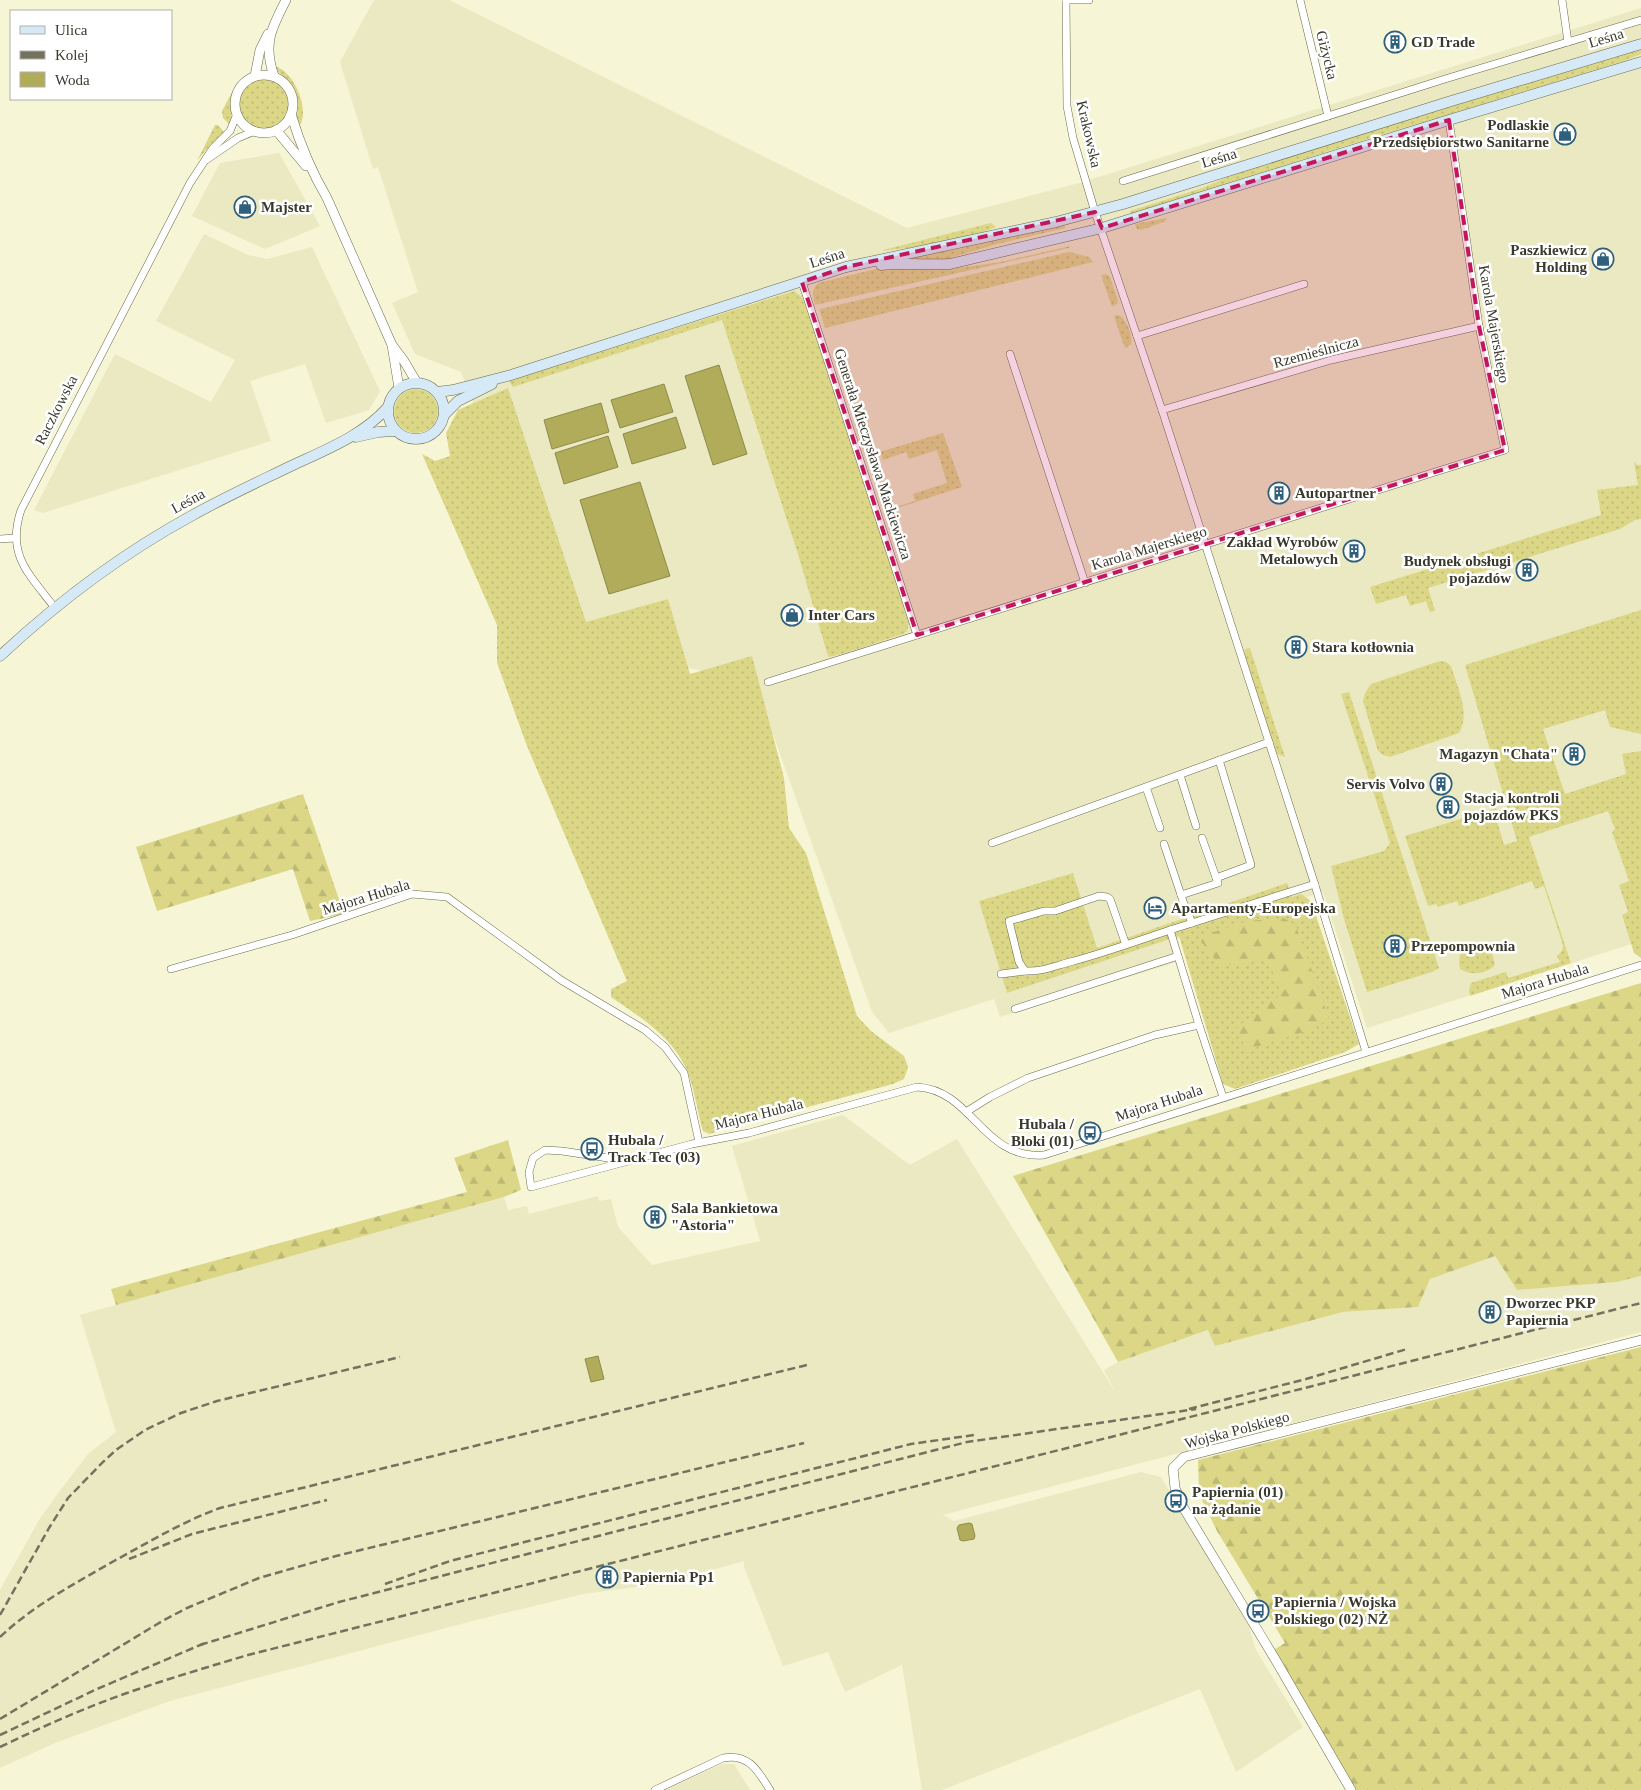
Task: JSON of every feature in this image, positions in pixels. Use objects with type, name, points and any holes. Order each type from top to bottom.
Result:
[{"type":"main road","name":"Leśna","points":[[437,392],[453,390],[511,375],[846,267],[1095,212],[1641,44]]},
{"type":"main road","name":"Leśna","points":[[802,282],[881,265],[903,263],[950,264],[1102,228],[1641,62]]},
{"type":"main road","name":"Leśna","points":[[444,415],[458,401],[511,375]]},
{"type":"main road","points":[[417,383],[428,386],[437,392],[443,402],[444,415],[436,432],[424,438],[412,440],[405,438],[395,431],[388,420],[387,408],[391,397],[399,388],[417,383]]},
{"type":"main road","name":"Leśna","points":[[55,608],[126,556],[192,515],[347,440],[376,421],[387,408]]},
{"type":"main road","name":"Leśna","points":[[347,440],[378,432],[395,431]]},
{"type":"main road","points":[[0,656],[55,608]]},
{"type":"street","points":[[255,76],[260,50],[265,37],[271,31],[286,0]]},
{"type":"street","points":[[1066,0],[1090,0]]},
{"type":"street","name":"Krakowska","points":[[1066,0],[1068,114],[1095,212],[1102,228],[1162,410],[1315,884],[1366,1052]]},
{"type":"street","name":"Giżycka","points":[[1300,0],[1328,116]]},
{"type":"street","points":[[1562,0],[1568,42]]},
{"type":"street","name":"Leśna","points":[[1123,181],[1641,20]]},
{"type":"street","points":[[271,31],[268,60],[274,76]]},
{"type":"street","points":[[265,74],[274,76],[281,80],[292,94],[291,114],[283,126],[268,133],[255,131],[244,126],[237,114],[235,102],[241,85],[255,76],[265,74]]},
{"type":"street","name":"Raczkowska","points":[[55,608],[25,569],[18,556],[15,538],[17,520],[186,191],[213,148],[230,131],[237,114]]},
{"type":"street","points":[[291,114],[314,176],[327,198],[392,345],[417,383]]},
{"type":"street","name":"Karola Majerskiego","points":[[768,682],[1505,450],[1479,326],[1449,120]]},
{"type":"street","points":[[276,130],[314,176]]},
{"type":"street","name":"Raczkowska","points":[[204,162],[238,138],[255,131]]},
{"type":"street","name":"Generała Mieczysława Mackiewicza","points":[[802,282],[917,634]]},
{"type":"street","points":[[1137,336],[1304,284]]},
{"type":"street","name":"Rzemieślnicza","points":[[1162,410],[1332,360],[1479,326]]},
{"type":"street","points":[[392,345],[399,388]]},
{"type":"street","points":[[1010,354],[1085,583]]},
{"type":"street","points":[[0,539],[15,538]]},
{"type":"street","points":[[992,843],[1269,742]]},
{"type":"street","points":[[1216,878],[1251,865],[1219,760]]},
{"type":"street","points":[[1180,775],[1196,826]]},
{"type":"street","points":[[1146,787],[1160,828]]},
{"type":"street","points":[[1181,895],[1218,884],[1202,838]]},
{"type":"street","points":[[1164,844],[1192,923]]},
{"type":"street","points":[[1001,974],[1036,972],[1315,884]]},
{"type":"street","name":"Majora Hubala","points":[[171,969],[292,935],[412,894],[447,898],[561,980],[645,1030],[665,1047],[684,1074],[699,1142]]},
{"type":"street","points":[[1025,972],[1019,962],[1009,921],[1044,911],[1054,911],[1099,896],[1110,899],[1126,945]]},
{"type":"street","points":[[1170,930],[1198,1025],[1223,1097]]},
{"type":"street","points":[[1015,1009],[1178,956]]},
{"type":"street","name":"Majora Hubala","points":[[628,1161],[545,1150],[533,1158],[529,1172],[531,1187],[699,1142],[749,1133],[917,1087],[930,1088],[940,1092],[966,1112],[1003,1146],[1021,1154],[1033,1156],[1056,1151],[1641,965]]},
{"type":"street","points":[[966,1112],[990,1097],[1028,1078],[1155,1035],[1198,1025]]},
{"type":"street","name":"Wojska Polskiego","points":[[1351,1790],[1183,1506],[1175,1488],[1173,1468],[1184,1457],[1641,1340]]},
{"type":"street","points":[[655,1790],[723,1758],[737,1757],[747,1760],[758,1771],[770,1790]]},
{"type":"highlighted area","points":[[1449,120],[1479,326],[1505,450],[917,635],[802,282],[846,267],[1095,212],[1102,228]]},
{"type":"shaded area","points":[[374,0],[449,0],[907,228],[1079,183],[1641,8],[1641,941],[1367,1028],[1323,892],[1171,941],[1177,962],[1000,1017],[994,999],[889,1033],[872,1012],[753,678],[567,650],[461,372],[415,354],[392,303],[418,292],[378,167],[373,169],[340,62]]},
{"type":"shaded area","points":[[279,153],[320,226],[265,249],[192,216],[220,163]]},
{"type":"shaded area","points":[[204,234],[248,255],[267,259],[312,247],[380,391],[369,410],[326,423],[305,364],[250,381],[271,441],[43,513],[34,510],[115,354],[211,402],[235,360],[156,321]]},
{"type":"shaded area","points":[[843,1115],[910,1165],[957,1139],[1116,1393],[1104,1370],[1118,1362],[1209,1330],[1215,1346],[1343,1312],[1418,1307],[1430,1279],[1495,1256],[1517,1290],[1617,1282],[1641,1276],[1641,1332],[943,1515],[954,1521],[1141,1472],[1161,1477],[1249,1627],[1256,1650],[1303,1727],[1236,1772],[1200,1689],[942,1790],[922,1790],[902,1665],[845,1692],[828,1652],[783,1666],[744,1567],[744,1561],[665,1583],[583,1594],[476,1620],[170,1701],[55,1743],[0,1768],[0,1590],[39,1520],[59,1492],[88,1454],[116,1432],[80,1315],[504,1197],[508,1210],[527,1206],[529,1214],[598,1196],[599,1201],[611,1199],[618,1227],[652,1265],[760,1241],[732,1146]]},
{"type":"shaded area","points":[[722,1764],[734,1764],[750,1790],[666,1790]]},
{"type":"green space","points":[[1641,48],[1641,54],[1624,61],[1354,143],[1131,214],[1130,211],[1202,188],[1247,169]]},
{"type":"green space","points":[[273,66],[281,69],[288,75],[299,94],[303,114],[297,129],[298,105],[296,94],[288,81]]},
{"type":"green space","points":[[258,75],[270,75],[285,83],[293,98],[293,110],[285,125],[270,133],[258,133],[243,125],[235,110],[235,98],[243,83]]},
{"type":"green space","points":[[238,81],[232,100],[230,125],[223,118],[222,111]]},
{"type":"green space","points":[[215,125],[218,125],[225,133],[210,145],[197,161]]},
{"type":"green space","points":[[1166,218],[1166,221],[1141,230],[1137,229],[1135,224]]},
{"type":"green space","points":[[991,223],[996,227],[969,236],[941,243],[883,251],[883,250]]},
{"type":"green space","points":[[1064,225],[1066,228],[997,244],[947,259],[932,261],[905,259],[916,255],[953,250]]},
{"type":"green space","points":[[1070,246],[1069,248],[815,305],[814,302],[813,291],[818,283],[884,267],[950,269],[1001,262]]},
{"type":"green space","points":[[1069,252],[1089,257],[1093,262],[825,328],[820,311],[820,309]]},
{"type":"green space","points":[[1106,274],[1110,277],[1118,301],[1112,307],[1101,275]]},
{"type":"green space","points":[[794,291],[802,297],[807,310],[909,623],[907,631],[903,634],[829,657],[797,551],[722,320],[513,387],[509,381]]},
{"type":"green space","points":[[1119,315],[1130,332],[1131,344],[1126,348],[1114,316]]},
{"type":"green space","points":[[508,388],[586,622],[668,599],[690,674],[752,656],[784,778],[789,828],[806,853],[857,1016],[871,1031],[904,1056],[908,1067],[904,1079],[893,1084],[709,1134],[703,1131],[686,1068],[672,1046],[663,1036],[611,997],[611,989],[627,981],[527,746],[497,663],[497,625],[422,454],[435,461],[450,456],[446,433],[458,410]]},
{"type":"green space","points":[[420,389],[432,395],[437,402],[437,420],[432,427],[425,432],[412,433],[404,430],[397,423],[394,407],[397,399],[404,392]]},
{"type":"green space","points":[[943,433],[962,487],[885,512],[883,506],[886,503],[889,509],[915,501],[913,494],[947,483],[937,450],[909,459],[906,452],[883,460],[881,453],[869,457],[882,497],[880,498],[866,456]]},
{"type":"green space","points":[[1634,461],[1637,465],[1641,465],[1641,519],[1635,520],[1620,529],[1428,588],[1435,611],[1430,612],[1426,601],[1410,606],[1406,595],[1376,604],[1370,587],[1601,515],[1597,490],[1638,485]]},
{"type":"green space","points":[[1641,610],[1641,734],[1610,727],[1605,710],[1543,729],[1565,794],[1626,774],[1622,754],[1641,751],[1641,958],[1634,953],[1622,915],[1628,912],[1619,885],[1629,881],[1612,832],[1615,829],[1608,811],[1529,837],[1571,963],[1470,996],[1471,983],[1506,972],[1508,978],[1560,962],[1557,956],[1562,951],[1563,945],[1544,886],[1535,889],[1532,881],[1459,906],[1457,901],[1438,907],[1436,904],[1428,906],[1405,836],[1496,808],[1499,815],[1496,817],[1504,845],[1517,841],[1465,665]]},
{"type":"green space","points":[[1250,648],[1285,757],[1277,754],[1244,653],[1245,649]]},
{"type":"green space","points":[[1440,661],[1446,662],[1451,666],[1462,700],[1464,717],[1459,733],[1390,757],[1383,755],[1378,751],[1363,701],[1365,693],[1371,684]]},
{"type":"green space","points":[[1349,692],[1439,968],[1432,972],[1367,992],[1344,919],[1331,866],[1384,851],[1390,843],[1341,694]]},
{"type":"green space","points":[[303,794],[344,914],[310,921],[293,869],[157,911],[136,847]]},
{"type":"green space","points":[[1073,873],[1097,948],[1287,883],[1292,897],[1301,894],[1311,901],[1359,1044],[1345,1052],[1235,1089],[1223,1084],[1179,936],[1007,993],[979,901]]},
{"type":"green space","points":[[1284,918],[1296,926],[1329,1019],[1310,1030],[1246,1050],[1237,1027],[1282,994],[1270,966],[1262,961],[1220,966],[1198,937],[1248,921]]},
{"type":"green space","points":[[1489,941],[1495,965],[1478,973],[1469,973],[1460,969],[1459,961],[1462,951],[1470,946]]},
{"type":"green space","points":[[1641,983],[1641,1276],[1617,1282],[1517,1290],[1495,1256],[1430,1279],[1418,1307],[1343,1312],[1215,1346],[1208,1330],[1118,1362],[1013,1176]]},
{"type":"green space","points":[[508,1140],[521,1190],[504,1197],[116,1305],[111,1289],[467,1192],[454,1158]]},
{"type":"green space","points":[[1641,1347],[1641,1790],[1355,1790],[1272,1651],[1285,1643],[1217,1531],[1199,1494],[1198,1460]]},
{"type":"water","points":[[719,365],[747,454],[713,465],[685,376]]},
{"type":"water","points":[[664,384],[673,412],[620,428],[611,400]]},
{"type":"water","points":[[601,403],[609,432],[552,449],[544,420]]},
{"type":"water","points":[[676,417],[686,448],[632,464],[623,434]]},
{"type":"water","points":[[608,436],[618,467],[564,484],[555,453]]},
{"type":"water","points":[[640,482],[670,576],[609,594],[580,500]]},
{"type":"water","points":[[598,1356],[604,1379],[591,1382],[585,1359]]},
{"type":"water","points":[[972,1524],[974,1539],[960,1540],[957,1528],[959,1525]]},
{"type":"railway","points":[[0,1747],[63,1718],[111,1699],[248,1655],[1641,1303]]},
{"type":"railway","points":[[1189,1409],[1306,1379],[1407,1349]]},
{"type":"railway","points":[[0,1615],[68,1498],[116,1450],[145,1430],[181,1413],[217,1401],[400,1357]]},
{"type":"railway","points":[[0,1637],[40,1605],[69,1587],[166,1533],[220,1508],[807,1365]]},
{"type":"railway","points":[[200,1645],[339,1602],[967,1442],[1196,1409]]},
{"type":"railway","points":[[385,1584],[450,1561],[911,1444],[974,1435]]},
{"type":"railway","points":[[0,1719],[164,1620],[187,1608],[259,1578],[336,1556],[804,1443]]},
{"type":"railway","points":[[129,1559],[192,1534],[327,1500]]},
{"type":"railway","points":[[0,1735],[97,1689],[205,1643]]},
{"type":"place","name":"GD Trade","points":[[1395,42]]},
{"type":"place","name":"Podlaskie Przedsiębiorstwo Sanitarne","points":[[1565,134]]},
{"type":"place","name":"Majster","points":[[245,207]]},
{"type":"place","name":"Paszkiewicz Holding","points":[[1603,259]]},
{"type":"place","name":"Autopartner","points":[[1279,493]]},
{"type":"place","name":"Zakład Wyrobów Metalowych","points":[[1354,551]]},
{"type":"place","name":"Budynek obsługi pojazdów","points":[[1527,570]]},
{"type":"place","name":"Inter Cars","points":[[792,615]]},
{"type":"place","name":"Stara kotłownia","points":[[1296,647]]},
{"type":"place","name":"Magazyn \"Chata\"","points":[[1574,754]]},
{"type":"place","name":"Servis Volvo","points":[[1441,784]]},
{"type":"place","name":"Stacja kontroli pojazdów PKS","points":[[1448,807]]},
{"type":"place","name":"Apartamenty-Europejska","points":[[1155,908]]},
{"type":"place","name":"Przepompownia","points":[[1395,946]]},
{"type":"place","name":"Hubala / Bloki (01)","points":[[1090,1133]]},
{"type":"place","name":"Hubala / Track Tec (03)","points":[[592,1149]]},
{"type":"place","name":"Sala Bankietowa \"Astoria\"","points":[[655,1217]]},
{"type":"place","name":"Dworzec PKP Papiernia","points":[[1490,1312]]},
{"type":"place","name":"Papiernia (01) na żądanie","points":[[1176,1501]]},
{"type":"place","name":"Papiernia Pp1","points":[[607,1577]]},
{"type":"place","name":"Papiernia / Wojska Polskiego (02) NŻ","points":[[1258,1611]]}]
